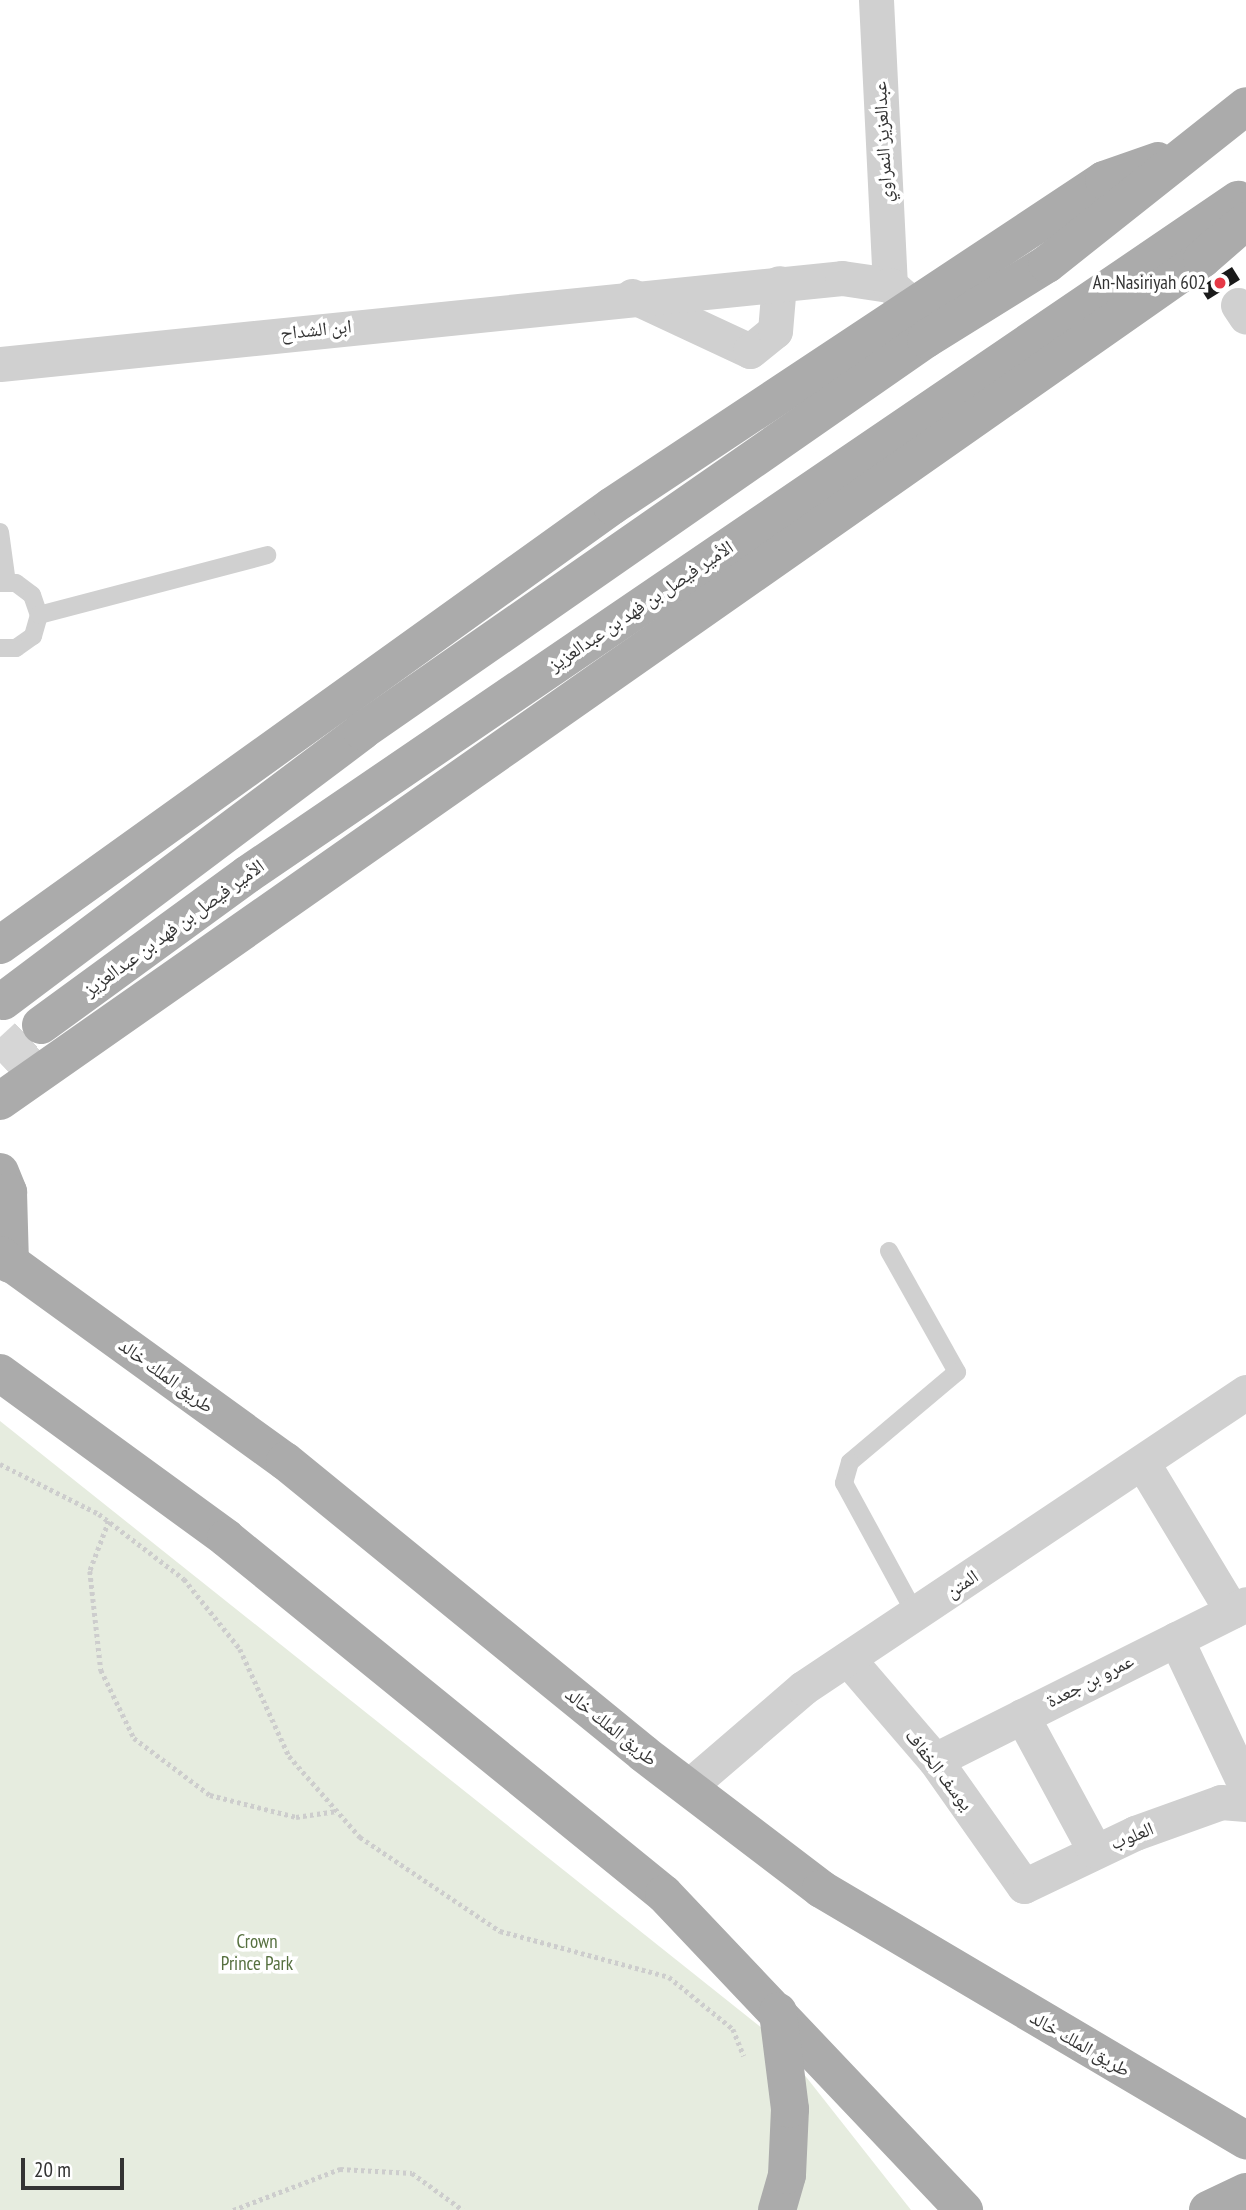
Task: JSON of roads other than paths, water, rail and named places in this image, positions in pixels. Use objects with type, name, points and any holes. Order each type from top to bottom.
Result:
[{"type":"main road","points":[[3,1001],[396,707],[915,346],[1047,264],[1180,153],[1246,106]]},
{"type":"main road","points":[[1,944],[612,506],[901,294],[1104,180],[1180,153]]},
{"type":"main road","name":"الأمير فيصل بن فهد بن عبدالعزيز","points":[[41,1025],[248,874],[1246,195]]},
{"type":"main road","name":"الأمير فيصل بن فهد بن عبدالعزيز","points":[[143,1003],[606,672],[1202,259],[1246,221]]},
{"type":"main road","points":[[0,1083],[143,1003]]},
{"type":"main road","points":[[0,1101],[143,1003]]},
{"type":"main road","points":[[0,1132],[68,1063],[143,1003]]},
{"type":"main road","points":[[0,1172],[8,1192],[5,1259]]},
{"type":"main road","name":"طريق الملك خالد","points":[[5,1259],[285,1461],[688,1787],[821,1889],[1246,2140]]},
{"type":"main road","points":[[0,1373],[226,1538],[664,1894],[964,2210]]},
{"type":"main road","points":[[777,2210],[787,2175],[790,2109],[778,2012]]},
{"type":"main road","points":[[1208,2210],[1246,2192]]},
{"type":"street","name":"عبدالعزيز النمراوي","points":[[876,0],[901,294]]},
{"type":"street","name":"ابن الشداح","points":[[0,364],[632,296],[842,278],[901,294]]},
{"type":"street","points":[[632,296],[750,351],[775,331],[779,283]]},
{"type":"street","name":"المتن","points":[[688,1787],[803,1688],[1246,1392]]},
{"type":"street","points":[[1142,1462],[1239,1607]]},
{"type":"street","name":"عمرو بن جعدة","points":[[935,1760],[1239,1607]]},
{"type":"street","points":[[1176,1639],[1246,1787]]},
{"type":"street","name":"يوسف الخفاف","points":[[848,1659],[935,1760],[1024,1886]]},
{"type":"street","points":[[1022,1716],[1095,1852]]},
{"type":"street","name":"العلوب","points":[[1024,1886],[1095,1852],[1221,1802],[1246,1804]]},
{"type":"lane","points":[[0,532],[4,583],[33,596],[39,615],[33,636],[16,648],[0,648]]},
{"type":"lane","points":[[39,615],[267,555]]},
{"type":"lane","points":[[889,1251],[957,1372],[850,1462],[844,1483],[916,1615]]},
{"type":"tunnel","points":[[0,1063],[41,1025]]},
{"type":"place","name":"An-Nasiriyah 602","points":[[1220,283]]},
{"type":"park label","name":"Crown Prince Park","points":[[257,1953]]}]
